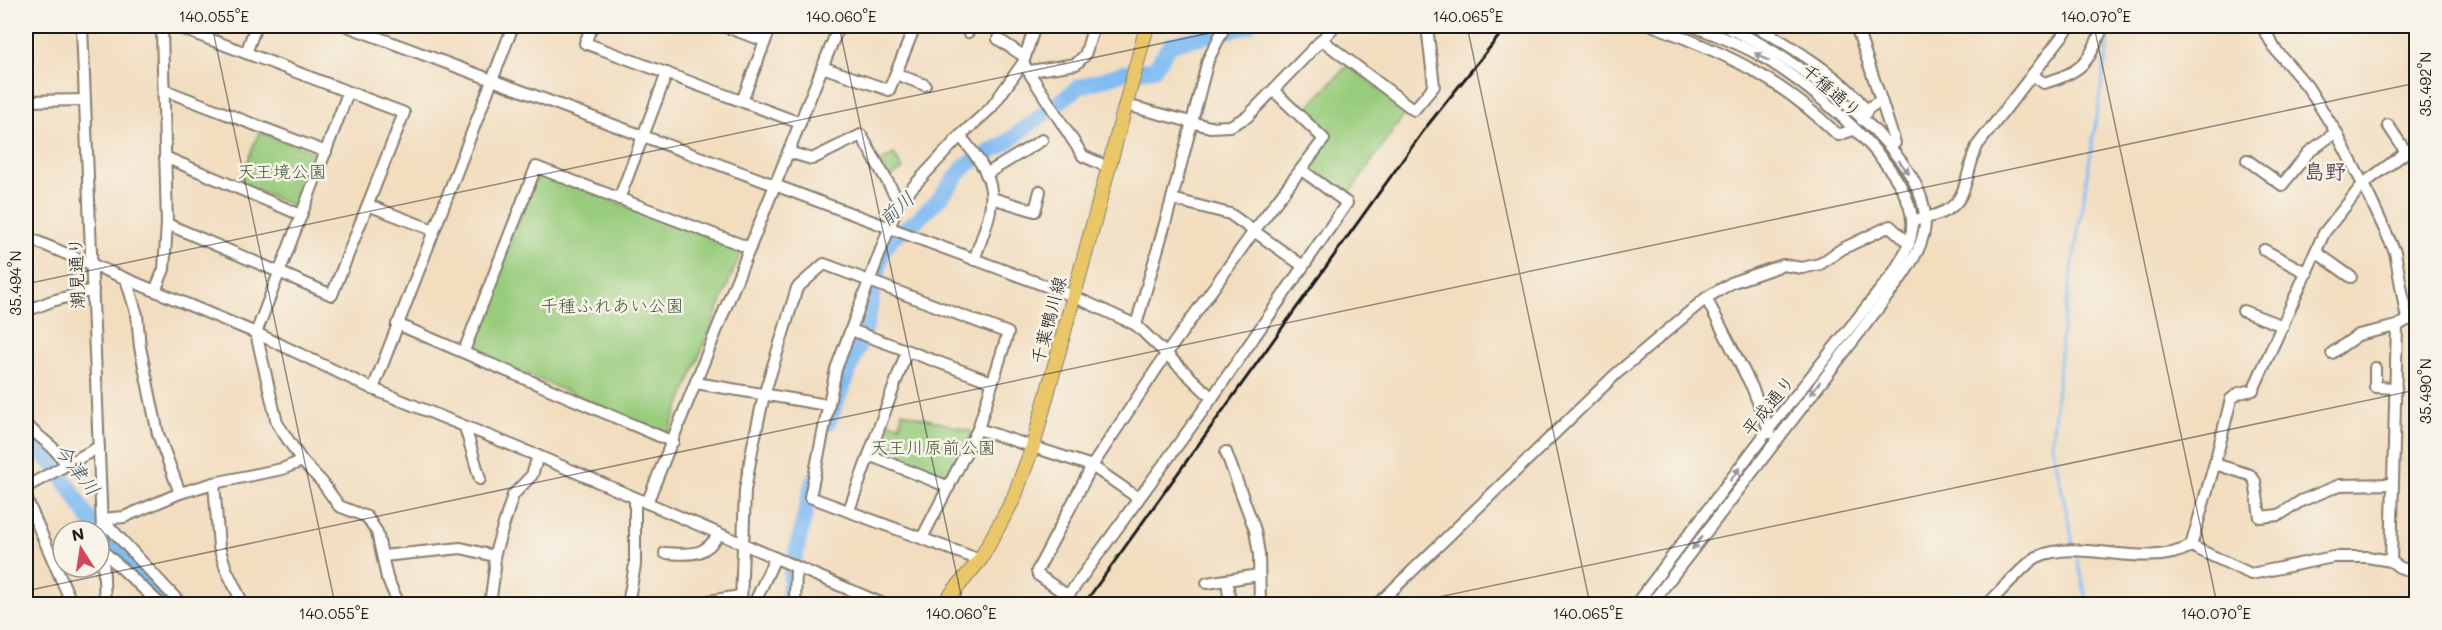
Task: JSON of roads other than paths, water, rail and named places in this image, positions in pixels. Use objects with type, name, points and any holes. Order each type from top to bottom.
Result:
[{"type":"main road","name":"千葉鴨川線","points":[[943,604],[980,560],[1013,500],[1033,446],[1148,26]]},
{"type":"street","name":"潮見通り","points":[[82,26],[102,519]]},
{"type":"street","points":[[155,291],[164,269],[167,224],[162,30],[169,26]]},
{"type":"street","points":[[167,224],[332,295],[404,113],[175,26]]},
{"type":"street","points":[[246,53],[256,26]]},
{"type":"street","points":[[347,26],[1073,296],[1136,325],[1212,398]]},
{"type":"street","points":[[373,388],[513,26]]},
{"type":"street","points":[[592,26],[585,43],[800,123]]},
{"type":"street","points":[[723,26],[765,41]]},
{"type":"street","points":[[742,101],[771,26]]},
{"type":"street","points":[[647,503],[839,26]]},
{"type":"street","points":[[822,67],[889,90],[915,26]]},
{"type":"street","points":[[980,560],[810,497],[836,369],[898,202],[960,136],[991,108],[1026,64],[1035,26]]},
{"type":"street","points":[[1026,64],[1076,64],[1085,55],[1094,26]]},
{"type":"street","points":[[1136,325],[1173,199],[1208,60],[1225,26]]},
{"type":"street","points":[[1126,105],[1209,127],[1230,126],[1247,117],[1335,26]]},
{"type":"street","points":[[1322,40],[1414,110],[1434,86],[1427,26]]},
{"type":"street","points":[[1654,26],[1742,62],[1771,79],[1796,97],[1838,135],[1853,130]]},
{"type":"street","name":"千種通り","points":[[1693,26],[1732,41],[1766,59],[1807,86],[1842,118],[1881,160],[1903,189],[1912,219]]},
{"type":"street","name":"千種通り","points":[[1723,26],[1784,57],[1850,109],[1864,115],[1913,178],[1919,190],[1925,218]]},
{"type":"street","points":[[1754,26],[1813,62],[1862,101],[1864,115]]},
{"type":"street","points":[[1856,26],[1895,143]]},
{"type":"street","points":[[1912,219],[1925,218],[1945,211],[1960,200],[1977,146],[2070,26]]},
{"type":"street","points":[[2032,75],[2044,83],[2078,70],[2093,53],[2103,26]]},
{"type":"street","points":[[2262,26],[2275,49],[2307,86],[2336,132],[2395,252],[2407,322],[2396,388],[2391,561]]},
{"type":"street","points":[[999,39],[1026,64],[1083,156],[1108,167]]},
{"type":"street","points":[[619,199],[667,73]]},
{"type":"street","points":[[896,74],[924,85]]},
{"type":"street","points":[[164,90],[326,152]]},
{"type":"street","points":[[1274,91],[1324,139],[1302,171],[1254,231],[1167,353],[1092,466],[1037,571],[1038,575],[1064,593],[1070,592],[1212,398],[1347,203],[1302,171]]},
{"type":"street","points":[[348,93],[256,333],[266,382],[278,423],[302,460],[339,506],[367,517],[377,532],[387,578],[399,604]]},
{"type":"street","points":[[26,101],[85,100]]},
{"type":"street","points":[[1864,115],[1881,100]]},
{"type":"street","points":[[2388,125],[2406,152]]},
{"type":"street","points":[[2247,160],[2282,185],[2309,152],[2336,132]]},
{"type":"street","points":[[788,152],[812,159],[861,135],[898,202]]},
{"type":"street","points":[[960,136],[975,153],[986,174],[992,198],[992,210],[974,260]]},
{"type":"street","points":[[986,174],[1042,140]]},
{"type":"street","points":[[2191,546],[2231,399],[2239,393],[2253,390],[2324,233],[2363,184],[2416,145]]},
{"type":"street","points":[[165,157],[301,215]]},
{"type":"street","points":[[464,351],[536,167],[750,248]]},
{"type":"street","points":[[992,198],[1035,211],[1040,190]]},
{"type":"street","points":[[1173,199],[1230,214],[1303,266]]},
{"type":"street","points":[[368,205],[433,230]]},
{"type":"street","name":"平成通り","points":[[1651,604],[1905,272],[1918,250],[1925,218]]},
{"type":"street","name":"平成通り","points":[[1636,604],[1769,429],[1892,275],[1909,244],[1912,219]]},
{"type":"street","points":[[1378,604],[1616,374],[1706,298],[1733,282],[1783,265],[1802,268],[1820,264],[1842,249],[1890,226],[1909,244]]},
{"type":"street","points":[[26,237],[256,333],[373,388],[883,604]]},
{"type":"street","points":[[2264,250],[2307,273]]},
{"type":"street","points":[[2316,252],[2351,277]]},
{"type":"street","points":[[702,604],[709,601],[741,600],[746,490],[764,395],[797,288],[824,264],[1008,333],[978,429],[922,538]]},
{"type":"street","points":[[126,279],[137,315],[140,347],[159,434],[180,493]]},
{"type":"street","points":[[26,311],[93,290]]},
{"type":"street","points":[[1706,298],[1752,387],[1774,442]]},
{"type":"street","points":[[2243,311],[2283,326]]},
{"type":"street","points":[[2332,353],[2358,335],[2407,322]]},
{"type":"street","points":[[397,324],[673,442]]},
{"type":"street","points":[[851,330],[992,382]]},
{"type":"street","points":[[849,510],[908,351]]},
{"type":"street","points":[[2375,368],[2375,387],[2396,388]]},
{"type":"street","points":[[696,383],[827,405]]},
{"type":"street","points":[[26,425],[52,447],[67,464]]},
{"type":"street","points":[[465,427],[480,479]]},
{"type":"street","points":[[978,429],[1092,466],[1138,498]]},
{"type":"street","points":[[27,486],[99,447]]},
{"type":"street","points":[[1226,452],[1255,530],[1259,554],[1260,604]]},
{"type":"street","points":[[868,455],[949,487]]},
{"type":"street","points":[[490,604],[495,568],[494,556],[513,495],[532,476],[538,456]]},
{"type":"street","points":[[102,519],[124,517],[180,493],[214,483],[282,469],[302,460]]},
{"type":"street","points":[[2215,464],[2250,475],[2255,481],[2260,517],[2279,515],[2301,501],[2340,486],[2393,484]]},
{"type":"street","points":[[214,483],[219,547],[226,569],[243,604]]},
{"type":"street","points":[[26,498],[72,604]]},
{"type":"street","points":[[628,604],[635,566],[635,498]]},
{"type":"street","points":[[111,529],[181,604]]},
{"type":"street","points":[[665,553],[692,554],[710,548],[719,534]]},
{"type":"street","points":[[1988,604],[2036,557],[2058,552],[2154,556],[2171,554],[2191,546],[2251,574],[2333,557],[2367,557],[2391,561],[2399,567],[2416,573]]},
{"type":"street","points":[[383,556],[461,548],[494,556]]},
{"type":"street","points":[[111,558],[160,604]]},
{"type":"street","points":[[754,604],[775,558]]},
{"type":"street","points":[[795,604],[796,567]]},
{"type":"street","points":[[1207,583],[1259,575]]},
{"type":"street","points":[[104,579],[105,604]]},
{"type":"street","points":[[1227,580],[1230,604]]},
{"type":"waterway","name":"前川","points":[[828,423],[865,331],[882,252],[892,237],[918,219],[938,200],[965,166],[1007,142],[1079,87],[1123,73],[1154,69],[1171,44],[1248,26]]},
{"type":"waterway","points":[[2074,547],[2052,443],[2062,332],[2111,26]]},
{"type":"waterway","name":"今津川","points":[[26,436],[60,472],[90,521],[172,604]]},
{"type":"waterway","name":"前川","points":[[789,604],[791,574],[813,480]]},
{"type":"waterway","points":[[2076,554],[2088,604]]},
{"type":"railway","points":[[1084,604],[1427,126],[1507,26]]},
{"type":"district","name":"島野","points":[[2325,170]]},
{"type":"park label","name":"天王境公園","points":[[282,171]]},
{"type":"park label","name":"千種ふれあい公園","points":[[612,305]]},
{"type":"park label","name":"天王川原前公園","points":[[933,447]]}]
